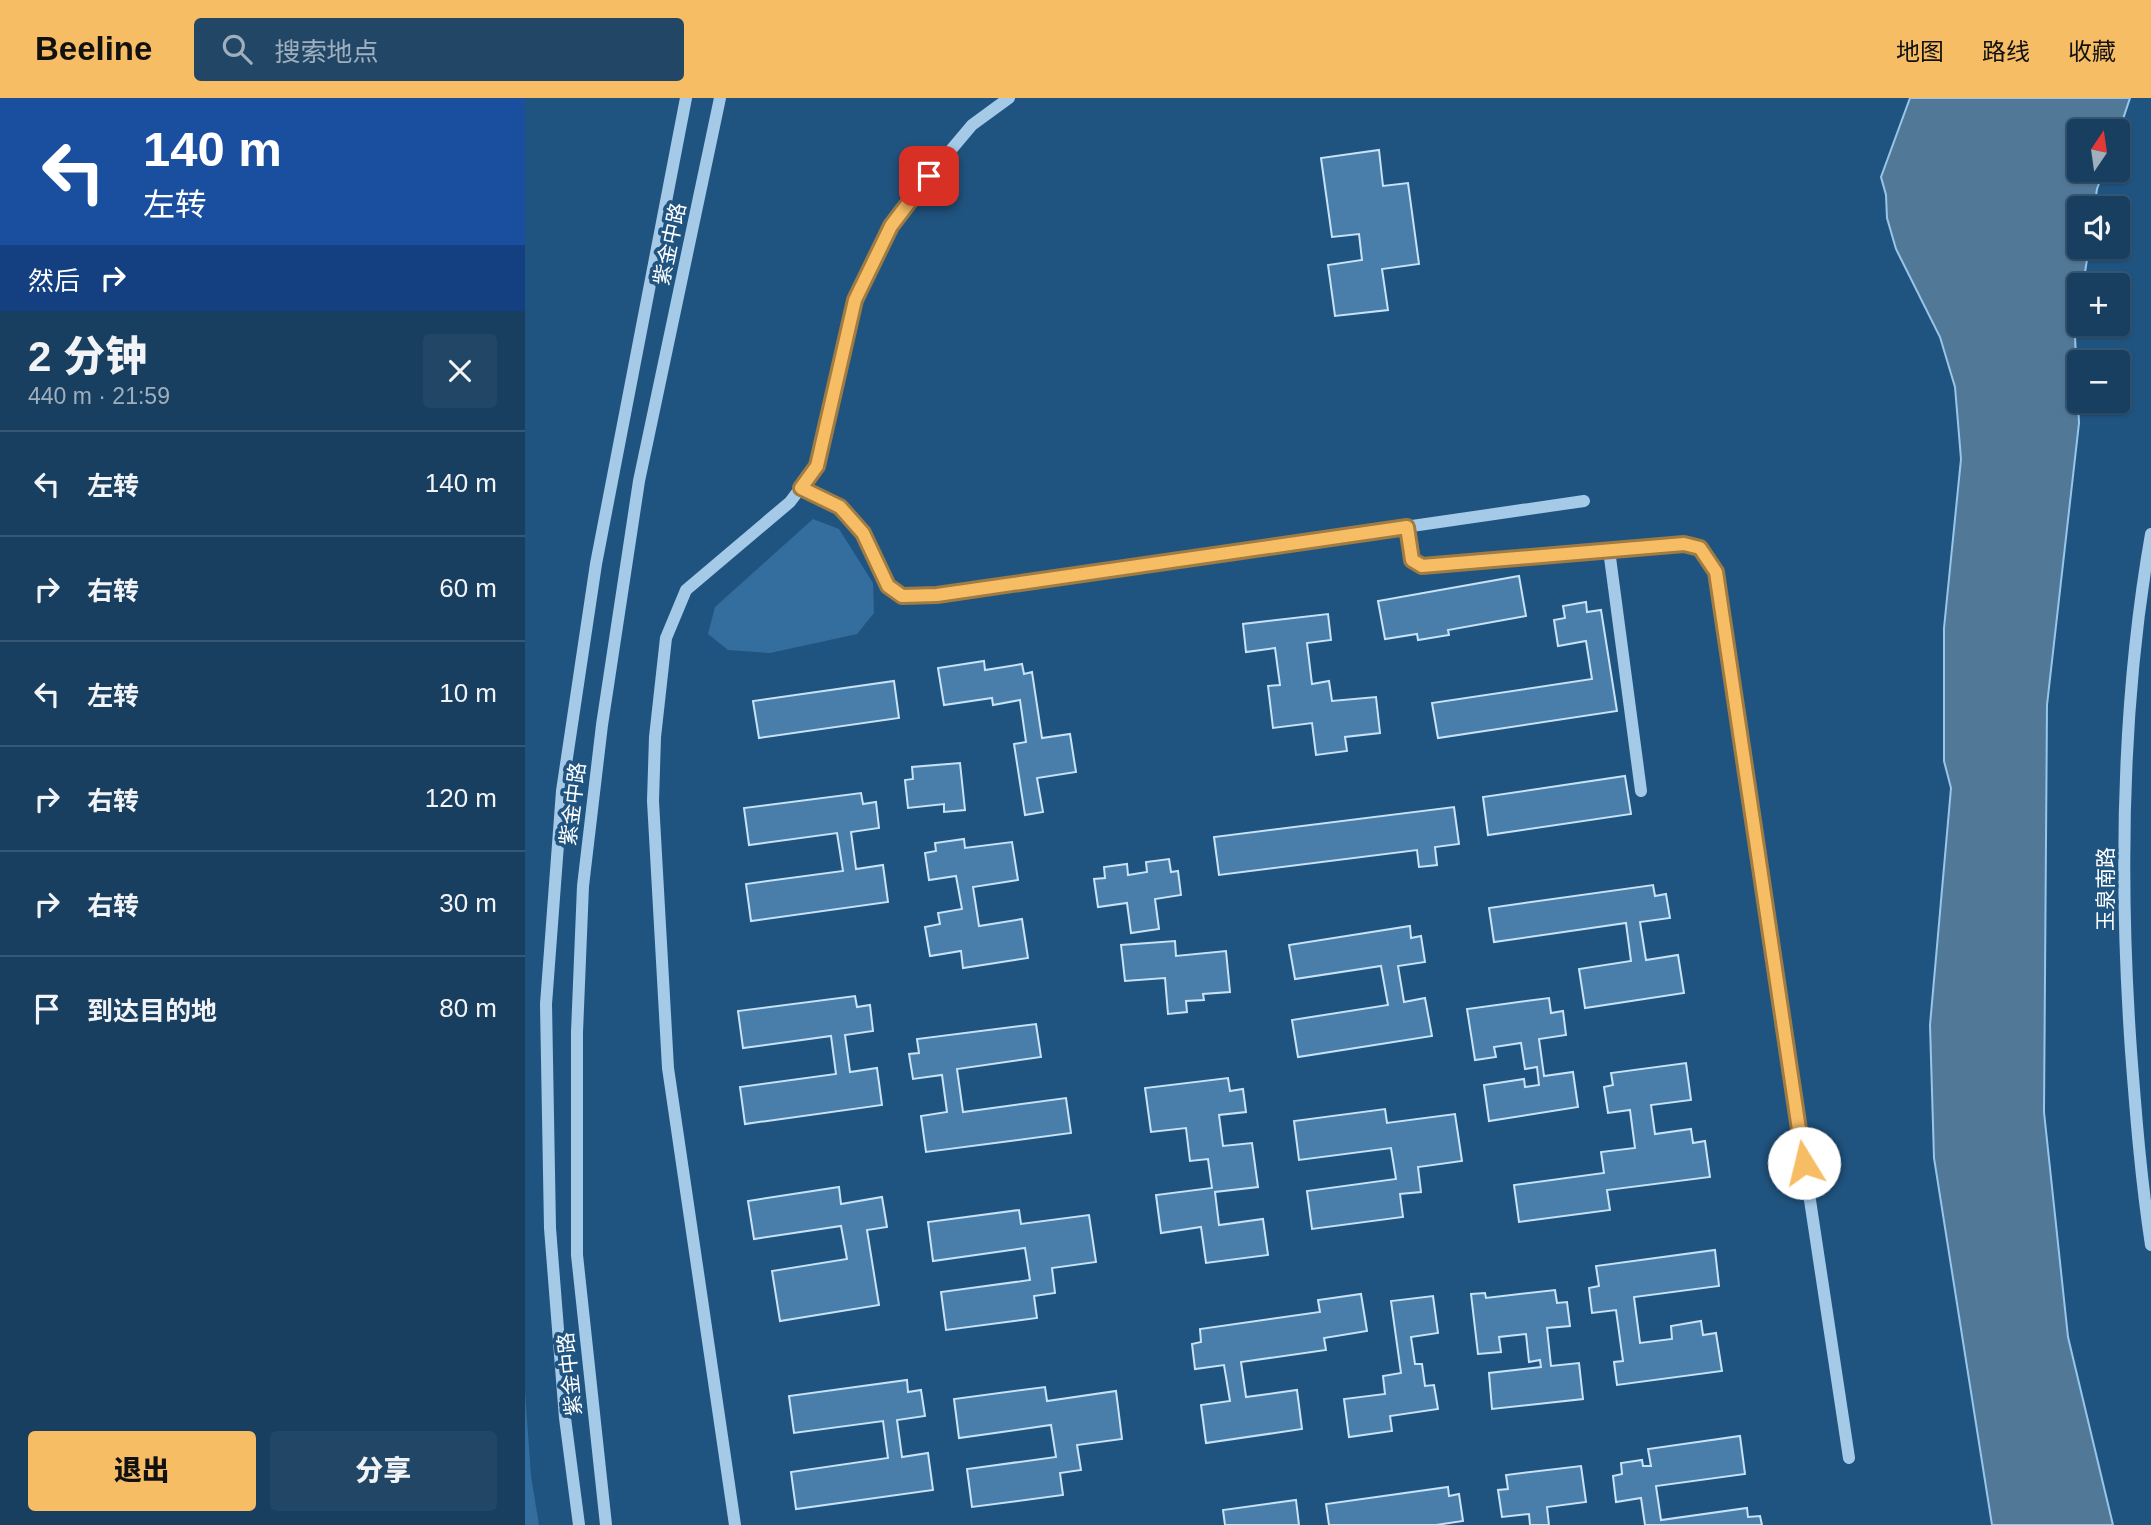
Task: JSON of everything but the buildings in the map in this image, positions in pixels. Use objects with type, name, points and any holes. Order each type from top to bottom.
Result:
[{"type":"street","name":"紫金中路","points":[[579,1525],[565,1418],[550,1228],[546,1004],[562,791],[596,564],[686,98]]},
{"type":"street","name":"紫金中路","points":[[606,1525],[577,1255],[577,1032],[583,886],[602,725],[639,481],[720,98]]},
{"type":"street","points":[[735,1525],[668,1068],[653,801],[655,737],[666,638],[686,590],[790,502],[817,466],[855,300],[891,226],[972,125],[1009,98]]},
{"type":"street","points":[[801,488],[840,507],[863,533],[888,586],[902,596],[937,595],[1584,501]]},
{"type":"street","points":[[1407,527],[1412,560],[1422,566],[1684,544],[1700,548],[1716,572],[1849,1458]]},
{"type":"street","name":"玉泉南路","points":[[2151,534],[2138,610],[2126,771],[2125,944],[2140,1176],[2151,1245]]},
{"type":"street","points":[[1609,550],[1641,792]]},
{"type":"shaded area","points":[[1910,98],[2130,98],[2123,119],[2067,119],[2067,182],[2100,182],[2096,196],[2067,196],[2067,259],[2087,259],[2085,273],[2067,273],[2067,336],[2075,336],[2076,350],[2067,350],[2067,413],[2079,413],[2079,423],[2047,705],[2044,1112],[2068,1337],[2113,1525],[1992,1525],[1934,1158],[1930,1025],[1951,788],[1944,761],[1944,628],[1961,459],[1955,387],[1940,337],[1896,249],[1887,218],[1886,195],[1881,177]]},
{"type":"shaded area","points":[[813,519],[839,529],[873,583],[874,613],[857,634],[770,653],[728,650],[708,634],[715,607]]},
{"type":"shaded area","points":[[525,1392],[531,1476],[539,1525],[525,1525]]},
{"type":"route","points":[[929,176],[891,226],[855,300],[832,390],[817,466],[801,488],[840,507],[863,533],[888,586],[902,596],[937,595],[1407,527],[1412,560],[1422,566],[1684,544],[1700,548],[1716,572],[1804,1163]]}]
